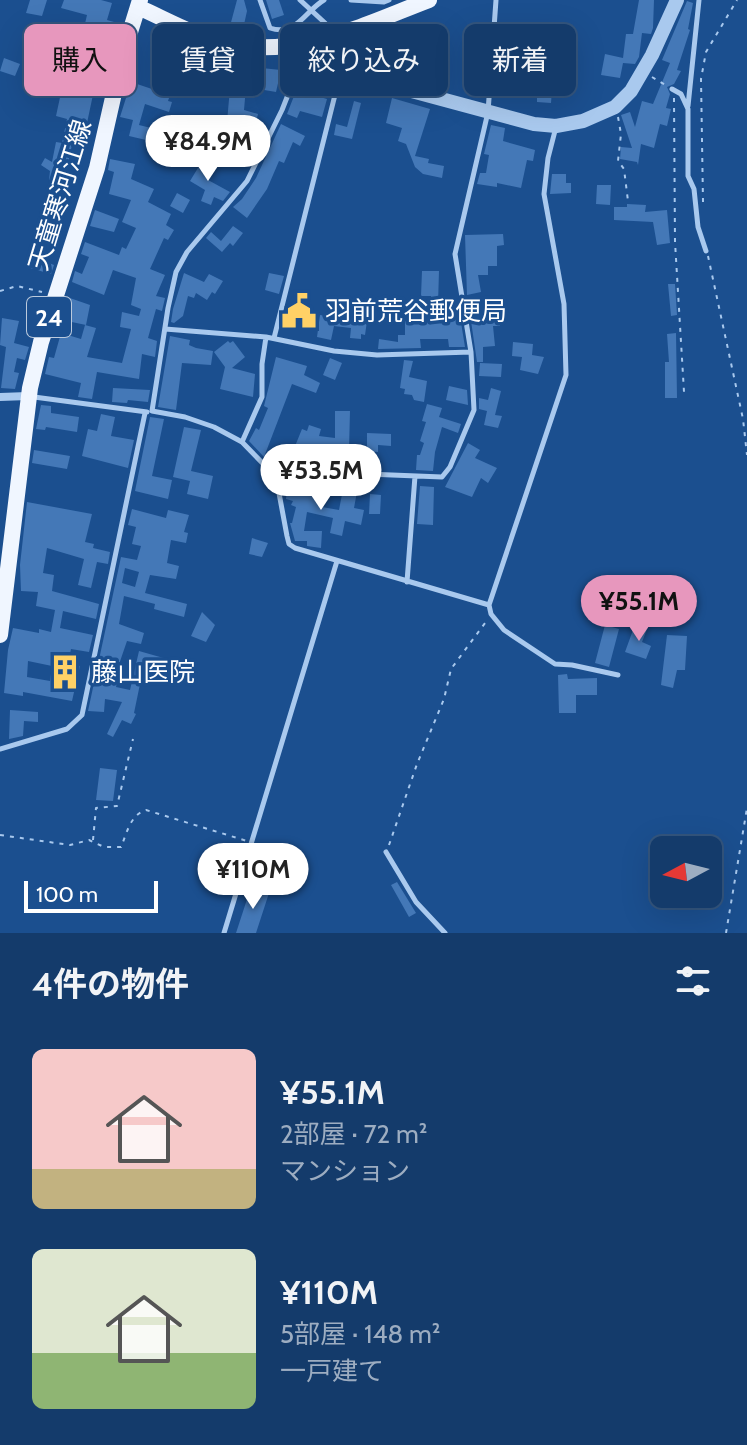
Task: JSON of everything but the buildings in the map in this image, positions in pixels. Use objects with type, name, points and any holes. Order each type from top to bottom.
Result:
[{"type":"main road","points":[[364,24],[429,0]]},
{"type":"main road","points":[[139,4],[224,43],[280,47]]},
{"type":"main road","name":"天童寒河江線","points":[[0,635],[2,595],[29,396],[55,295],[97,168],[122,58],[139,4]]},
{"type":"street","points":[[429,96],[534,124],[556,126],[594,118],[613,108],[631,91],[677,0]]},
{"type":"street","points":[[0,397],[29,396]]},
{"type":"lane","points":[[260,0],[270,28],[278,30],[299,25],[324,0]]},
{"type":"lane","points":[[300,0],[325,24]]},
{"type":"lane","points":[[351,0],[389,0]]},
{"type":"lane","points":[[276,477],[367,474],[442,477],[450,467],[474,410],[471,352],[455,254],[488,112],[496,0]]},
{"type":"lane","points":[[699,0],[688,109],[688,176],[694,189],[698,227],[706,251]]},
{"type":"lane","points":[[672,89],[681,94],[688,109]]},
{"type":"lane","points":[[0,749],[67,729],[82,715],[176,272],[187,252],[247,181],[288,96]]},
{"type":"lane","points":[[274,338],[335,96]]},
{"type":"lane","points":[[556,126],[544,194],[564,304],[566,375],[489,605],[491,614],[504,630],[555,664],[618,675]]},
{"type":"lane","points":[[165,329],[266,337],[334,351],[377,355],[471,352]]},
{"type":"lane","points":[[242,442],[262,397],[266,337]]},
{"type":"lane","points":[[29,396],[185,417],[214,427],[242,442],[276,477],[289,544],[295,548],[489,605]]},
{"type":"lane","points":[[407,582],[415,476]]},
{"type":"lane","points":[[224,933],[337,561]]},
{"type":"lane","points":[[386,852],[416,902],[445,933]]},
{"type":"path","points":[[703,206],[701,79],[706,52],[737,0]]},
{"type":"path","points":[[643,72],[672,89],[674,96],[675,242],[684,392]]},
{"type":"path","points":[[613,108],[619,121],[618,161],[624,169],[628,201]]},
{"type":"path","points":[[706,251],[743,419],[747,455]]},
{"type":"path","points":[[0,291],[17,286],[55,295]]},
{"type":"path","points":[[386,852],[444,699],[451,669],[491,614]]},
{"type":"path","points":[[93,842],[96,808],[117,806],[133,739]]},
{"type":"path","points":[[726,933],[747,808]]},
{"type":"path","points":[[0,835],[70,845],[89,840],[104,847],[121,847],[133,819],[146,810],[252,843]]},
{"type":"place","name":"羽前荒谷郵便局","points":[[299,311]]},
{"type":"place","name":"藤山医院","points":[[65,672]]}]
